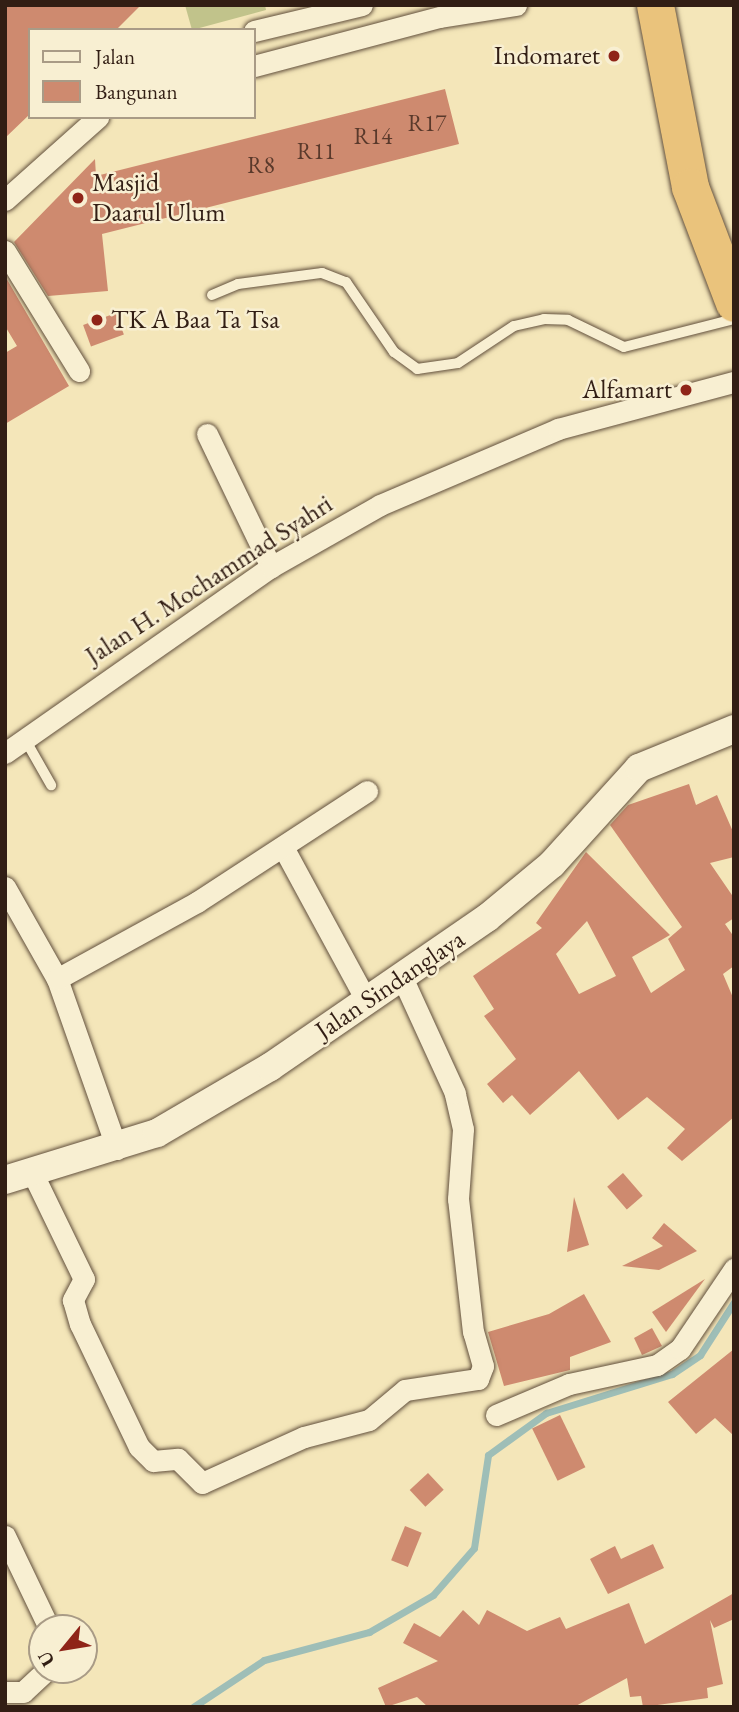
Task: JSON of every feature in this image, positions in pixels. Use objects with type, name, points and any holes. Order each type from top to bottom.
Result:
[{"type":"highway","points":[[655,5],[690,187],[727,264],[734,303]]},
{"type":"street","points":[[256,31],[362,5]]},
{"type":"street","points":[[256,65],[440,17],[510,6]]},
{"type":"street","points":[[5,200],[96,119]]},
{"type":"street","points":[[5,251],[79,372]]},
{"type":"street","name":"Jalan H. Mochammad Syahri","points":[[5,753],[26,741],[271,567],[457,469],[558,429],[734,382]]},
{"type":"street","points":[[207,433],[271,567]]},
{"type":"street","name":"Jalan Sindanglaya","points":[[5,1180],[117,1149],[270,1068],[402,977],[552,864],[639,768],[734,729]]},
{"type":"street","points":[[57,979],[283,847],[367,791]]},
{"type":"street","points":[[283,847],[366,1000]]},
{"type":"street","points":[[5,887],[57,979],[117,1149]]},
{"type":"street","points":[[32,1172],[84,1279],[72,1300],[80,1324],[139,1447],[153,1461],[178,1459],[202,1483],[304,1437],[369,1420],[405,1390],[478,1379],[483,1366],[473,1332],[458,1199],[463,1129],[455,1093],[402,977]]},
{"type":"street","points":[[496,1415],[569,1384],[657,1365],[680,1349],[734,1269]]},
{"type":"street","points":[[5,1536],[42,1614]]},
{"type":"street","points":[[5,1692],[23,1692],[32,1684]]},
{"type":"lane","points":[[212,295],[238,284],[311,275],[346,282],[394,352],[418,369],[458,363],[514,326],[544,319],[568,320],[624,347],[734,319]]},
{"type":"lane","points":[[26,741],[51,785]]},
{"type":"green space","points":[[185,5],[265,5],[266,10],[191,28]]},
{"type":"building","points":[[5,5],[141,5],[118,28],[28,28],[28,116],[5,138]]},
{"type":"building","points":[[445,89],[459,144],[102,234],[108,291],[48,296],[14,242],[95,159],[96,176]]},
{"type":"building","points":[[5,276],[69,386],[5,424],[5,353],[17,346],[5,326]]},
{"type":"building","points":[[116,313],[124,335],[91,347],[83,325]]},
{"type":"building","points":[[689,784],[696,805],[717,795],[734,834],[734,857],[710,863],[734,898],[734,918],[725,924],[734,937],[734,966],[723,974],[734,1000],[734,1117],[682,1161],[667,1148],[685,1129],[647,1097],[618,1120],[579,1071],[530,1115],[512,1095],[503,1103],[487,1084],[516,1059],[484,1016],[494,1009],[473,976],[542,928],[536,923],[586,852],[670,935],[632,957],[651,993],[685,970],[668,939],[682,927],[610,825],[628,805]],"holes":[[[587,921],[616,976],[579,994],[556,954]]]},
{"type":"building","points":[[623,1173],[643,1196],[627,1209],[607,1187]]},
{"type":"building","points":[[574,1197],[589,1245],[567,1252]]},
{"type":"building","points":[[664,1223],[697,1251],[659,1270],[622,1266],[663,1246],[652,1238]]},
{"type":"building","points":[[705,1279],[666,1332],[652,1312]]},
{"type":"building","points":[[584,1294],[611,1342],[570,1357],[570,1370],[504,1386],[488,1332],[549,1314]]},
{"type":"building","points":[[652,1328],[662,1346],[642,1355],[634,1338]]},
{"type":"building","points":[[734,1349],[734,1436],[715,1418],[696,1434],[668,1402]]},
{"type":"building","points":[[560,1415],[585,1467],[558,1481],[532,1429]]},
{"type":"building","points":[[428,1473],[444,1490],[425,1507],[410,1490]]},
{"type":"building","points":[[405,1526],[422,1533],[408,1567],[391,1560]]},
{"type":"building","points":[[653,1544],[664,1568],[608,1594],[590,1559],[615,1546],[621,1559]]},
{"type":"building","points":[[734,1593],[734,1619],[714,1628],[710,1620],[723,1684],[707,1688],[708,1698],[643,1707],[641,1696],[630,1697],[627,1678],[574,1707],[428,1707],[417,1697],[386,1707],[378,1688],[438,1661],[403,1643],[414,1623],[440,1637],[463,1610],[479,1625],[487,1610],[527,1631],[560,1617],[566,1629],[629,1603],[645,1644]]},
{"type":"waterway","points":[[193,1707],[264,1660],[369,1632],[433,1595],[474,1548],[488,1455],[546,1413],[672,1374],[700,1355],[734,1302]]},
{"type":"place","name":"Indomaret","points":[[614,56]]},
{"type":"place","name":"Masjid Daarul Ulum","points":[[78,198]]},
{"type":"place","name":"TK A Baa Ta Tsa","points":[[97,320]]},
{"type":"place","name":"Alfamart","points":[[686,390]]}]
